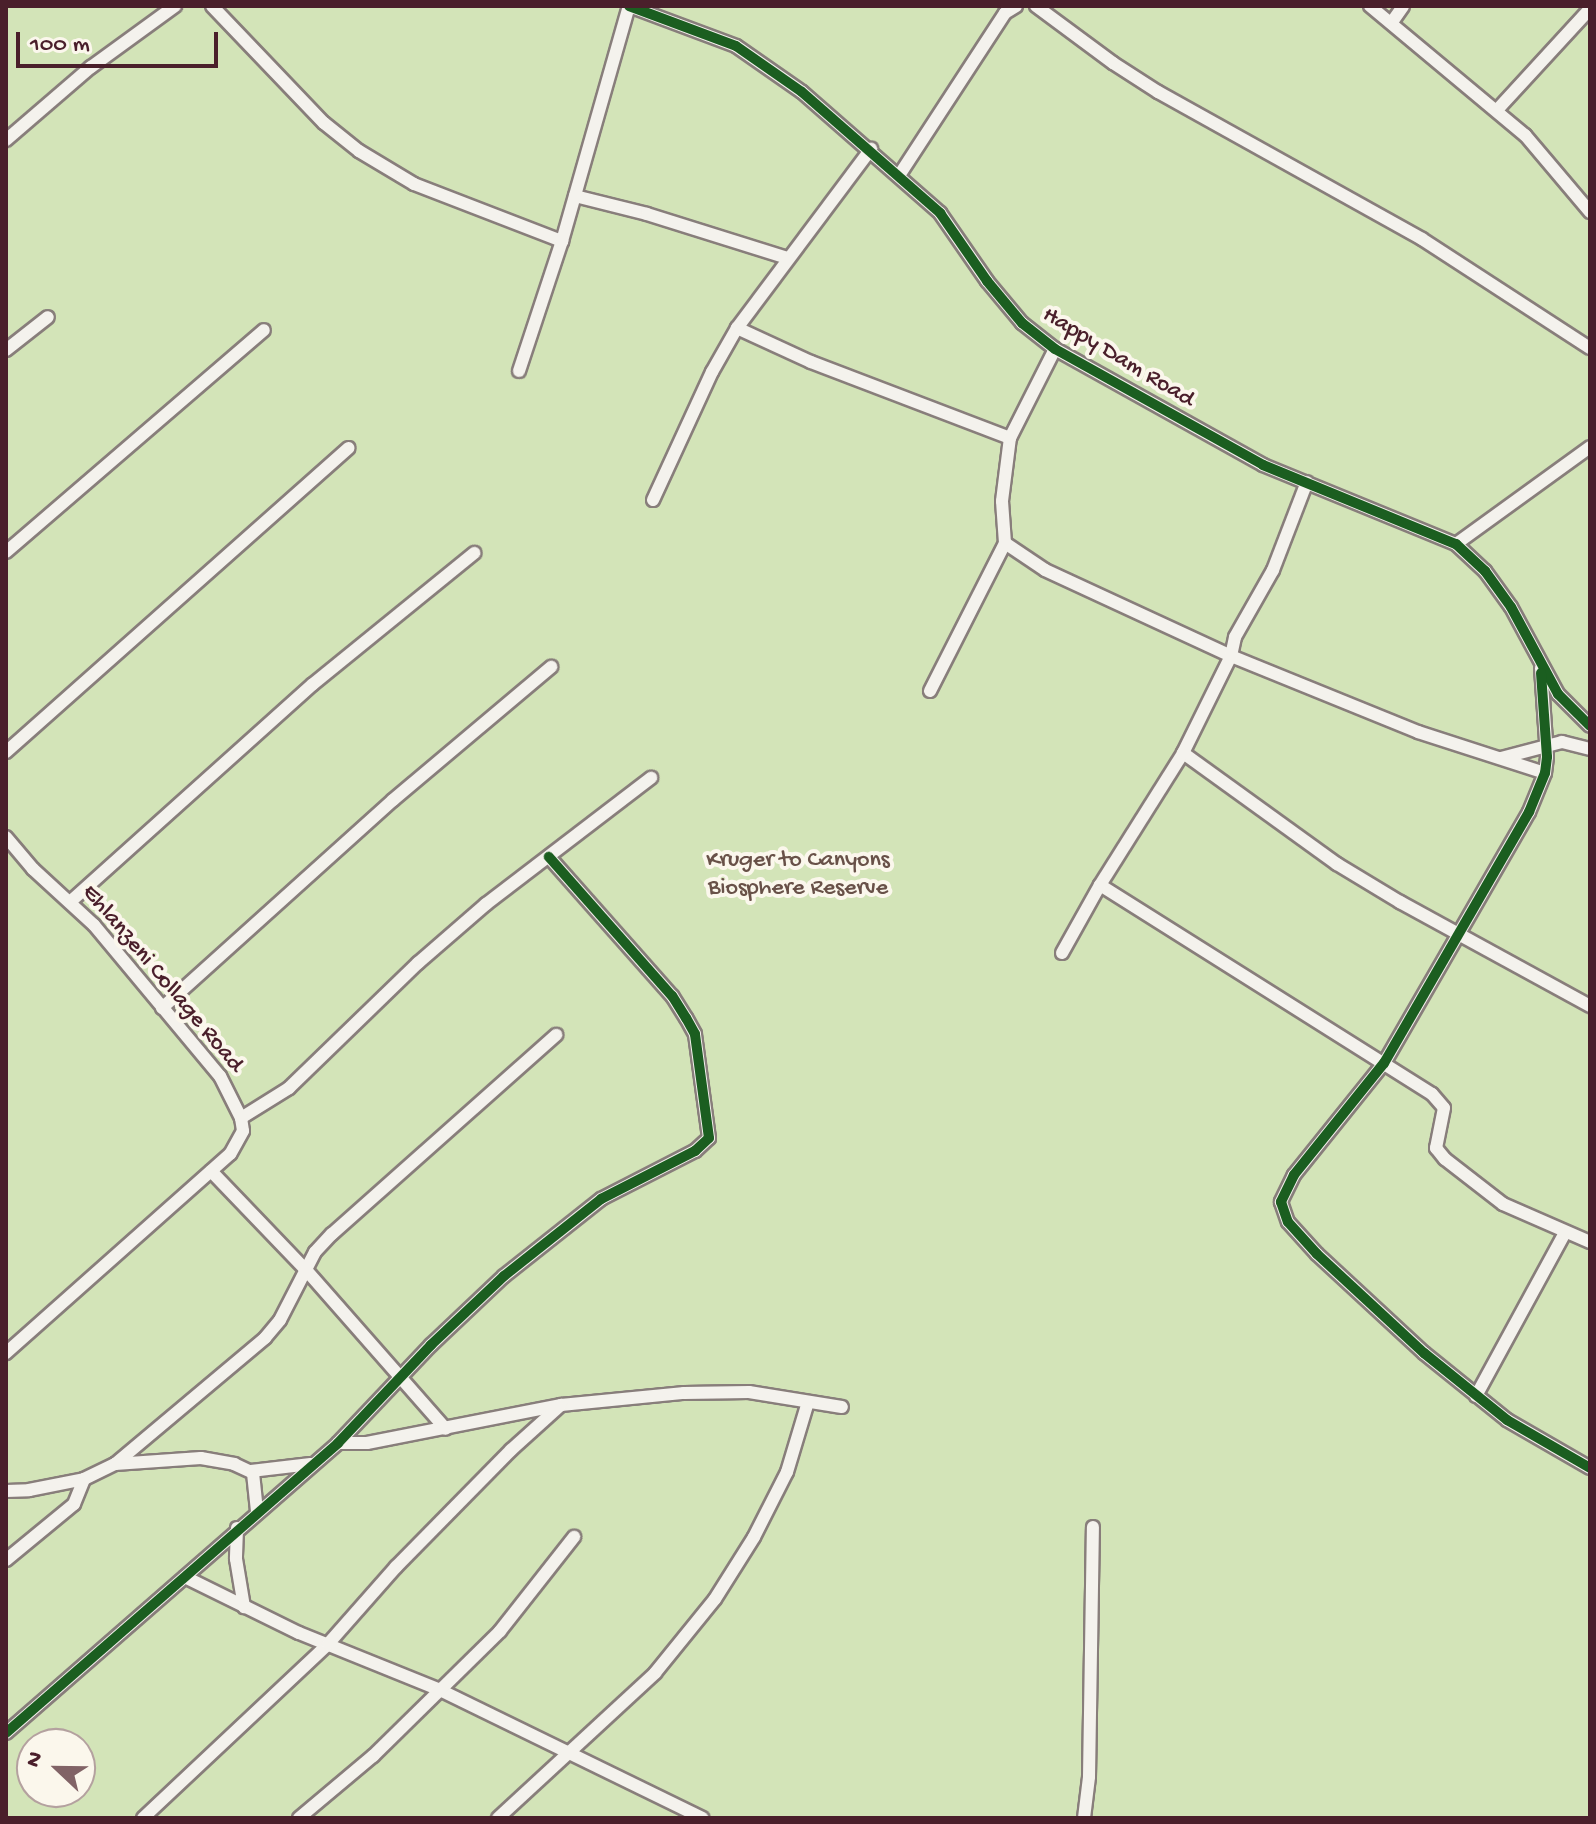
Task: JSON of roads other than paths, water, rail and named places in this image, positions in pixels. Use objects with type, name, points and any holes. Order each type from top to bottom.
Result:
[{"type":"street","points":[[6,140],[91,67],[175,6]]},
{"type":"street","points":[[212,6],[324,123],[359,151],[414,184],[562,241]]},
{"type":"street","points":[[519,371],[562,241],[629,6]]},
{"type":"street","name":"Happy Dam Road","points":[[629,6],[736,46],[771,67],[900,174],[940,213],[987,281],[1022,323],[1055,349],[1263,465],[1456,544],[1485,571],[1511,607],[1558,694],[1590,726]]},
{"type":"street","points":[[1036,6],[1158,92],[1422,239],[1590,348]]},
{"type":"street","points":[[1370,6],[1525,135],[1590,212]]},
{"type":"street","points":[[1392,22],[1403,6]]},
{"type":"street","points":[[900,174],[1006,8]]},
{"type":"street","points":[[1497,110],[1590,9]]},
{"type":"street","points":[[653,500],[705,385],[737,328],[871,149]]},
{"type":"street","points":[[575,196],[647,214],[787,258]]},
{"type":"street","points":[[6,350],[48,317]]},
{"type":"street","points":[[737,328],[811,362],[1010,438]]},
{"type":"street","points":[[6,552],[264,330]]},
{"type":"street","points":[[930,691],[1005,543],[1002,501],[1010,438],[1055,349]]},
{"type":"street","points":[[1456,544],[1590,447]]},
{"type":"street","points":[[6,752],[349,448]]},
{"type":"street","points":[[1062,953],[1100,885],[1183,753],[1231,656],[1235,637],[1291,530],[1307,482]]},
{"type":"street","points":[[1005,543],[1045,570],[1231,656],[1418,732],[1545,773]]},
{"type":"street","points":[[70,902],[313,684],[474,553]]},
{"type":"street","points":[[1541,665],[1547,746],[1545,773],[1510,849],[1384,1063],[1294,1175],[1284,1193],[1282,1212],[1317,1254],[1476,1396],[1547,1446],[1590,1468]]},
{"type":"street","points":[[162,1008],[393,800],[551,667]]},
{"type":"street","points":[[1500,758],[1570,742],[1590,749]]},
{"type":"street","points":[[1183,753],[1337,864],[1590,1006]]},
{"type":"street","points":[[6,1353],[237,1145],[243,1131],[241,1118],[289,1088],[418,963],[486,904],[651,778]]},
{"type":"street","name":"Ehlanzeni Collage Road","points":[[6,837],[33,869],[70,902],[220,1076],[241,1118]]},
{"type":"street","points":[[6,1733],[237,1528],[338,1443],[504,1276],[601,1199],[695,1151],[709,1138],[695,1034],[686,1018],[672,996],[549,857]]},
{"type":"street","points":[[1100,885],[1384,1063],[1439,1101],[1444,1113],[1436,1148],[1445,1159],[1503,1204],[1590,1242]]},
{"type":"street","points":[[6,1491],[84,1479],[115,1464],[265,1338],[280,1320],[315,1252],[332,1234],[556,1035]]},
{"type":"street","points":[[211,1171],[307,1271],[446,1429]]},
{"type":"street","points":[[1476,1396],[1565,1233]]},
{"type":"street","points":[[338,1443],[367,1443],[561,1405],[712,1391],[749,1392],[842,1407]]},
{"type":"street","points":[[498,1818],[568,1752],[607,1721],[655,1673],[715,1599],[754,1537],[787,1472],[808,1402]]},
{"type":"street","points":[[143,1818],[328,1644],[396,1567],[511,1450],[561,1405]]},
{"type":"street","points":[[115,1464],[201,1458],[234,1464],[251,1471],[313,1464]]},
{"type":"street","points":[[251,1471],[255,1481],[257,1511]]},
{"type":"street","points":[[6,1560],[74,1504],[84,1479]]},
{"type":"street","points":[[1084,1818],[1089,1777],[1093,1527]]},
{"type":"street","points":[[237,1528],[236,1559],[244,1607]]},
{"type":"street","points":[[299,1818],[373,1756],[500,1631],[574,1537]]},
{"type":"street","points":[[185,1577],[244,1607],[440,1690],[702,1818]]},
{"type":"park label","name":"Kruger to Canyons Biosphere Reserve","points":[[798,875]]}]
